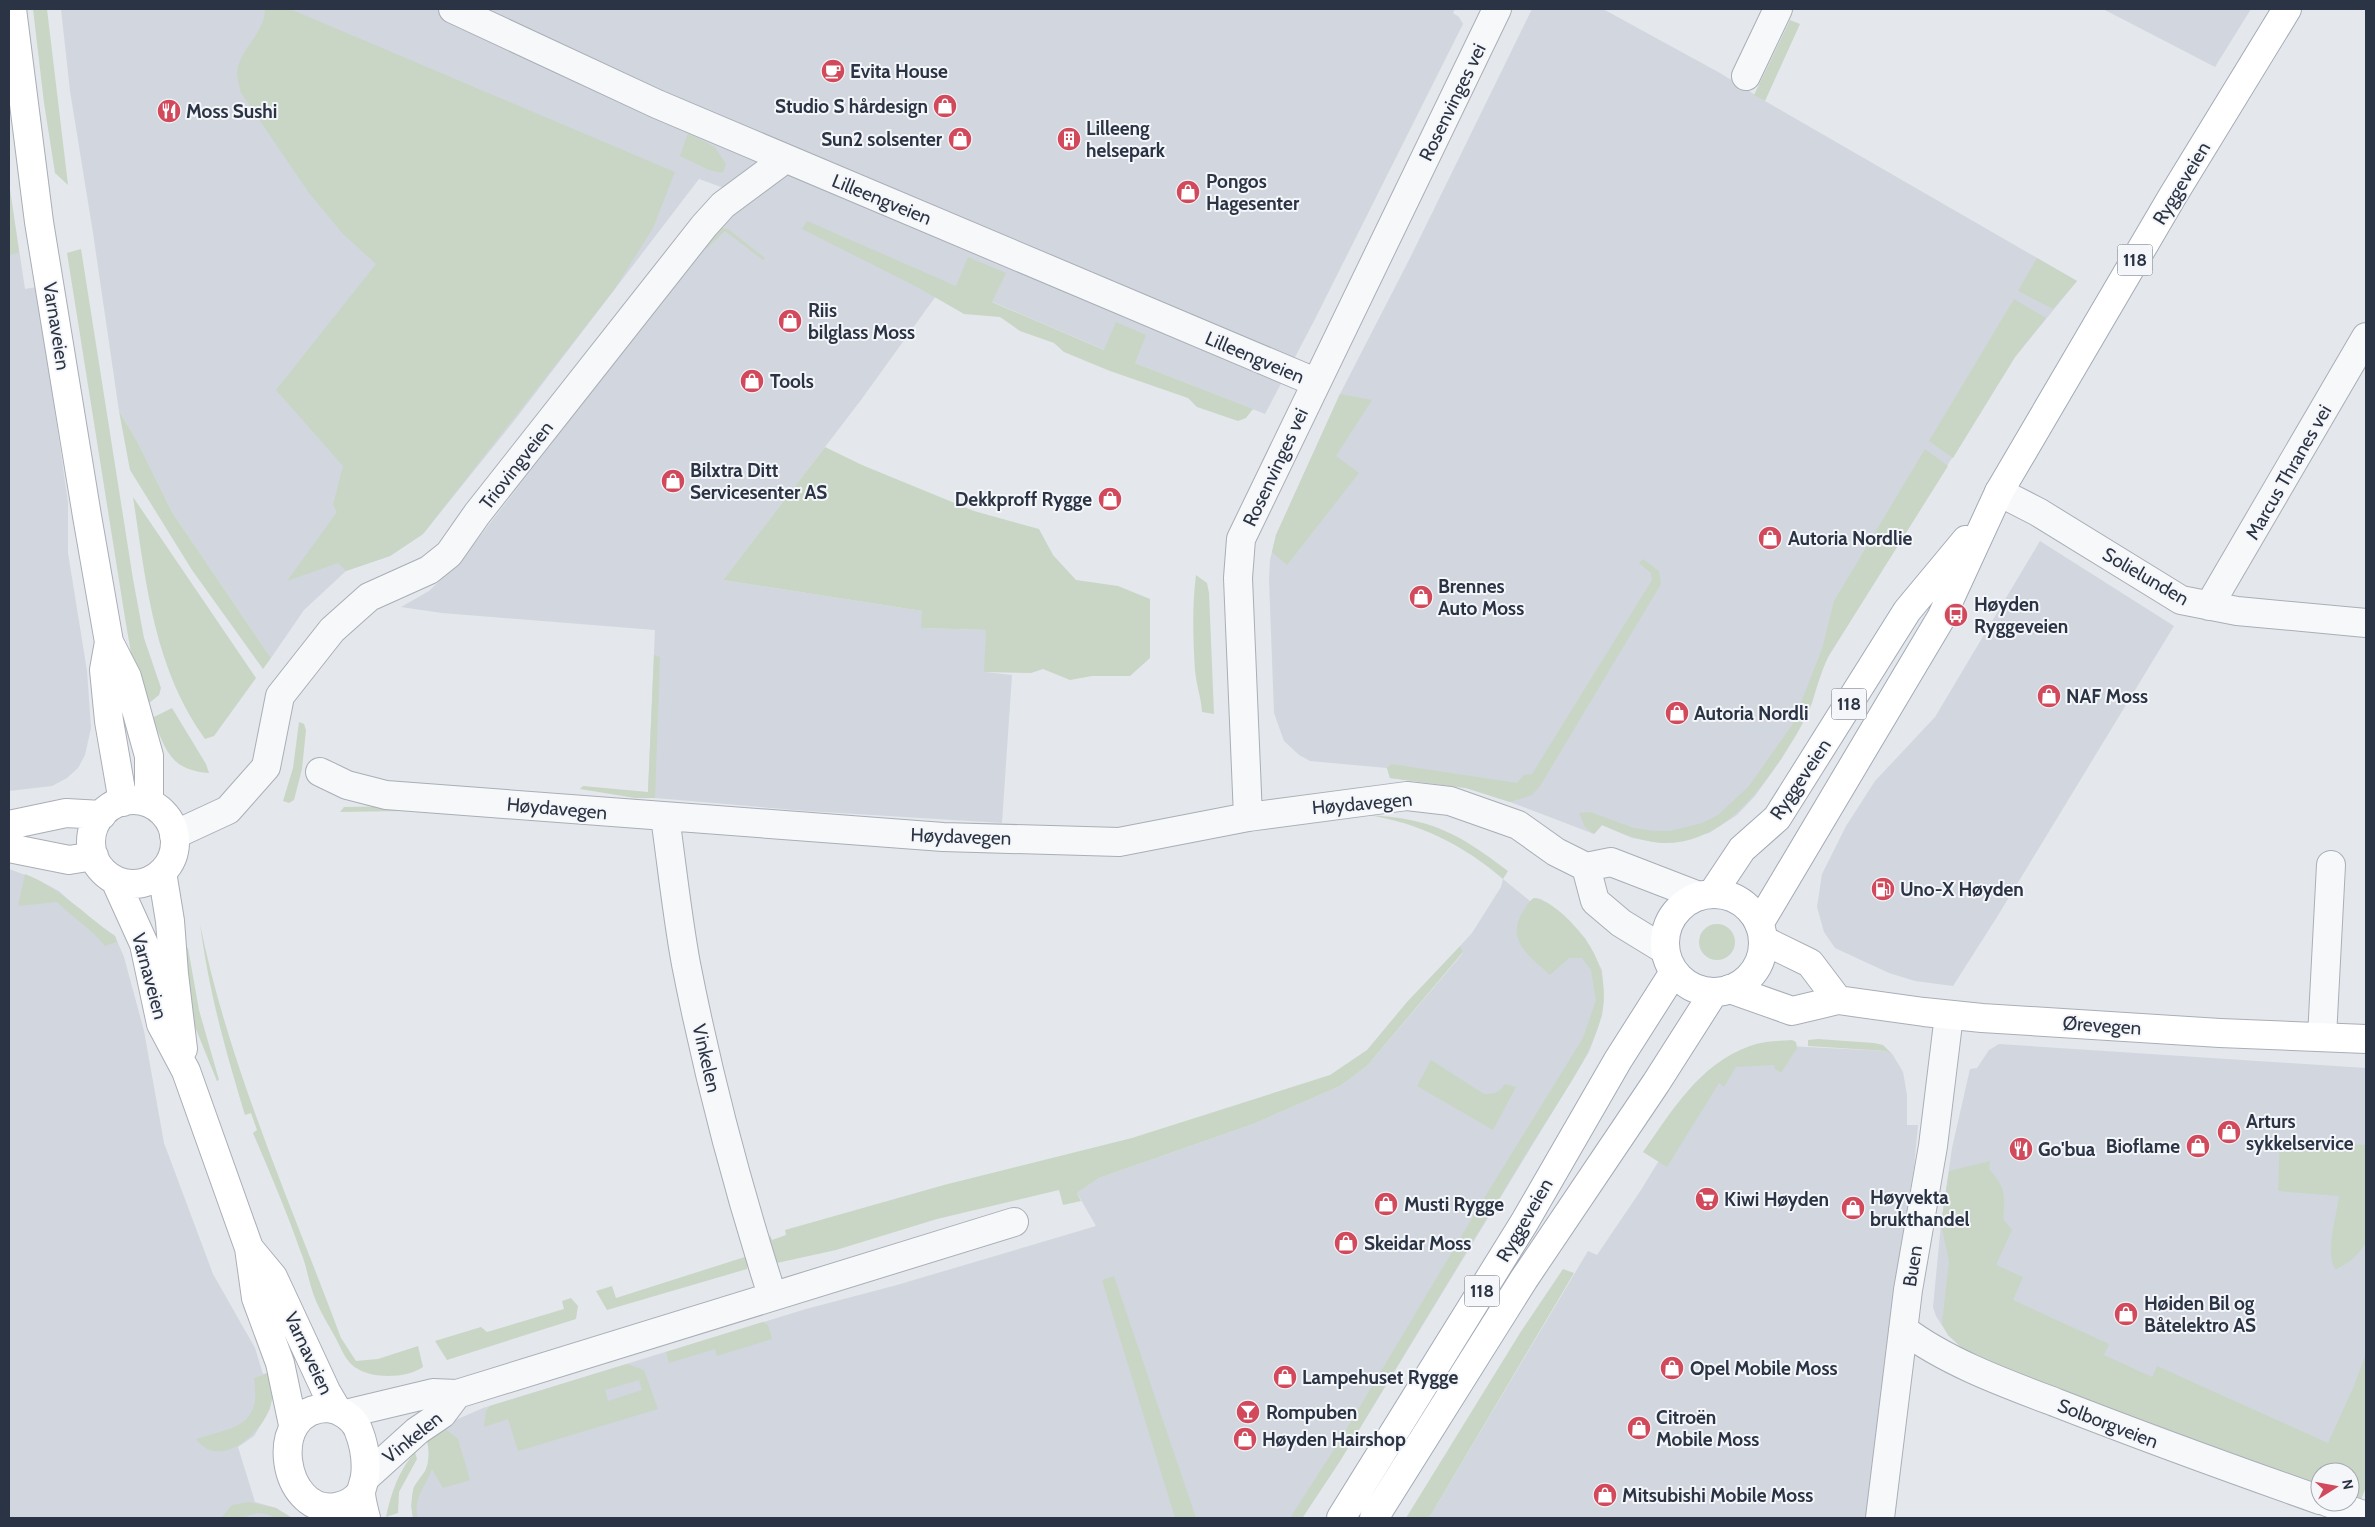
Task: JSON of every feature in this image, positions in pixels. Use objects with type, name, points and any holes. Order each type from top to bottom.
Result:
[{"type":"street","name":"Varnaveien","points":[[12,9],[39,222],[87,516],[110,642],[127,677],[149,756],[124,807]]},
{"type":"street","name":"Lilleengveien","points":[[452,9],[657,104],[1315,382]]},
{"type":"street","name":"Rosenvinges vei","points":[[1248,817],[1238,578],[1241,538],[1497,9]]},
{"type":"street","points":[[1746,76],[1778,9]]},
{"type":"street","name":"Ryggeveien","points":[[1761,932],[1941,618],[1993,503],[2172,197],[2287,9]]},
{"type":"street","name":"Triovingveien","points":[[174,835],[228,810],[266,767],[280,696],[332,630],[369,597],[429,570],[449,554],[477,514],[704,226],[723,204],[785,159]]},
{"type":"street","name":"Marcus Thranes vei","points":[[2209,606],[2366,337]]},
{"type":"street","name":"Ryggeveien","points":[[1705,895],[1742,849],[1777,818],[1907,611],[1993,503]]},
{"type":"street","name":"Solielunden","points":[[1993,503],[2038,512],[2181,600],[2209,606],[2366,624]]},
{"type":"street","name":"Høydavegen","points":[[320,772],[348,785],[386,795],[943,837],[1120,842],[1248,817],[1407,796],[1450,801],[1518,825],[1556,852],[1586,867]]},
{"type":"street","points":[[9,825],[66,813],[124,807],[165,815],[174,835],[174,853],[162,872],[152,880],[140,884],[128,884],[115,880],[104,872],[94,856],[92,837],[95,825],[124,807]]},
{"type":"street","name":"Vinkelen","points":[[665,817],[686,964],[711,1076],[753,1238],[772,1295]]},
{"type":"street","points":[[9,848],[69,860],[94,856]]},
{"type":"street","points":[[1722,991],[1699,990],[1685,983],[1670,961],[1595,901],[1586,867],[1611,862],[1705,895],[1727,895],[1752,911],[1761,932],[1810,963],[1838,1000]]},
{"type":"street","points":[[2322,1038],[2331,864]]},
{"type":"street","name":"Varnaveien","points":[[162,872],[170,921],[174,974],[186,1071]]},
{"type":"street","name":"Varnaveien","points":[[115,880],[144,944],[161,1024],[186,1071],[249,1248],[256,1298],[280,1363],[293,1425],[288,1448],[290,1471],[299,1490],[314,1510],[346,1506],[364,1496],[364,1446],[357,1426],[340,1411],[326,1391],[273,1277],[249,1248]]},
{"type":"street","name":"118","points":[[1670,961],[1666,932],[1672,917],[1684,904],[1705,895]]},
{"type":"street","name":"118","points":[[1722,991],[1743,982],[1754,970],[1761,956],[1761,932]]},
{"type":"street","name":"Ryggeveien","points":[[1341,1518],[1524,1223],[1618,1060],[1670,961]]},
{"type":"street","name":"Ryggeveien","points":[[1374,1518],[1524,1279],[1656,1083],[1722,991]]},
{"type":"street","name":"Ørevegen","points":[[1722,991],[1792,1011],[1838,1000],[1948,1015],[2220,1033],[2366,1039]]},
{"type":"street","name":"Buen","points":[[1880,1518],[1899,1290],[1933,1146],[1948,1015]]},
{"type":"street","name":"Vinkelen","points":[[340,1411],[433,1393],[457,1394],[772,1295],[1014,1222]]},
{"type":"street","name":"Solborgveien","points":[[1895,1344],[1915,1338],[1988,1376],[2152,1441],[2310,1496]]},
{"type":"street","name":"Vinkelen","points":[[364,1496],[416,1431],[442,1414],[457,1394]]},
{"type":"street","name":"Varnaveien","points":[[293,1425],[307,1412],[319,1408],[340,1411]]},
{"type":"shaded area","points":[[61,9],[1455,9],[1453,13],[1459,17],[1463,24],[1314,321],[1265,414],[1135,363],[946,282],[861,400],[723,580],[922,611],[922,628],[986,630],[985,672],[1012,675],[1002,823],[807,811],[655,798],[648,792],[655,630],[442,613],[401,607],[429,591],[463,558],[704,247],[746,196],[699,179],[514,421],[423,534],[390,556],[346,571],[304,610],[271,658],[172,512],[137,441],[119,411],[70,91]]},
{"type":"shaded area","points":[[1532,9],[1603,9],[1720,73],[1765,101],[2077,281],[2015,357],[1828,657],[1817,682],[1811,704],[1782,758],[1755,796],[1737,815],[1709,833],[1686,839],[1661,843],[1632,838],[1602,825],[1594,834],[1510,802],[1466,788],[1390,778],[1387,768],[1310,761],[1299,755],[1284,741],[1274,713],[1269,579],[1270,560],[1276,535],[1340,394],[1410,258]]},
{"type":"shaded area","points":[[2103,9],[2251,9],[2215,67]]},
{"type":"shaded area","points":[[9,183],[25,289],[37,287],[68,502],[68,553],[87,671],[91,728],[85,755],[78,768],[67,778],[52,786],[9,791]]},
{"type":"shaded area","points":[[2040,541],[2174,626],[1953,986],[1915,981],[1889,973],[1835,948],[1824,932],[1817,907],[1822,874],[1846,826],[1875,781],[1935,717]]},
{"type":"shaded area","points":[[9,869],[36,879],[59,891],[86,916],[115,936],[124,957],[144,1031],[164,1143],[213,1274],[255,1348],[263,1374],[272,1372],[270,1409],[254,1436],[238,1447],[255,1502],[276,1508],[292,1518],[9,1518]]},
{"type":"shaded area","points":[[1503,879],[1530,901],[1534,898],[1541,899],[1561,914],[1585,938],[1602,970],[1604,1000],[1602,1016],[1589,1052],[1340,1461],[1302,1518],[413,1518],[411,1506],[414,1487],[426,1470],[428,1463],[427,1440],[442,1426],[483,1408],[806,1309],[897,1285],[1096,1226],[1077,1193],[1099,1178],[1253,1124],[1340,1086],[1367,1066],[1463,953],[1460,946],[1472,933],[1501,887]]},
{"type":"shaded area","points":[[1999,1044],[2366,1068],[2366,1487],[2361,1499],[2360,1462],[2310,1462],[2310,1482],[2010,1372],[1962,1348],[1948,1335],[1936,1316],[1933,1307],[1941,1224],[1952,1148],[1970,1069],[1977,1068],[1989,1050]]},
{"type":"shaded area","points":[[1770,1045],[1886,1051],[1893,1055],[1903,1072],[1907,1095],[1907,1125],[1918,1125],[1914,1167],[1898,1264],[1871,1518],[1429,1518],[1588,1251],[1597,1255],[1641,1190],[1703,1088]]},
{"type":"green space","points":[[33,9],[47,9],[68,185],[55,173],[44,103]]},
{"type":"green space","points":[[265,9],[290,9],[675,172],[653,228],[614,290],[423,534],[390,556],[346,571],[338,563],[287,581],[337,512],[333,505],[343,466],[276,390],[376,264],[343,234],[309,193],[241,93],[237,75],[239,64],[261,26]]},
{"type":"green space","points":[[1790,20],[1800,24],[1765,101],[1754,95]]},
{"type":"green space","points":[[688,133],[715,147],[726,164],[723,173],[709,170],[680,156]]},
{"type":"green space","points":[[9,183],[19,253],[9,255]]},
{"type":"green space","points":[[807,221],[956,286],[968,257],[1006,273],[992,302],[1104,350],[1116,322],[1146,335],[1135,363],[1253,409],[1246,418],[1238,421],[1197,407],[1188,398],[1110,371],[1064,352],[1054,343],[1020,331],[1000,317],[964,314],[919,288],[802,229]]},
{"type":"green space","points":[[721,228],[728,229],[765,258],[763,260],[725,231],[706,249],[704,247]]},
{"type":"green space","points":[[81,249],[133,579],[144,638],[161,688],[159,695],[148,704],[131,653],[67,253]]},
{"type":"green space","points":[[2037,258],[2077,281],[2053,309],[2018,291]]},
{"type":"green space","points":[[2014,299],[2046,318],[2015,357],[1953,458],[1929,441]]},
{"type":"green space","points":[[1340,394],[1372,400],[1336,456],[1359,473],[1287,565],[1272,552],[1276,535]]},
{"type":"green space","points":[[119,411],[137,441],[172,512],[271,658],[263,669],[192,570],[130,470]]},
{"type":"green space","points":[[825,447],[862,465],[974,511],[1039,529],[1053,555],[1076,580],[1118,586],[1150,599],[1150,658],[1130,676],[1092,676],[1070,680],[1043,669],[1031,673],[984,672],[986,630],[921,628],[922,611],[723,580]]},
{"type":"green space","points":[[1925,449],[1948,466],[1828,657],[1805,720],[1795,737],[1774,769],[1752,797],[1740,810],[1712,830],[1696,838],[1679,842],[1661,843],[1646,840],[1623,834],[1602,825],[1594,834],[1585,827],[1579,813],[1590,812],[1634,828],[1654,831],[1670,831],[1702,823],[1718,815],[1749,786],[1792,725],[1822,649],[1834,601]]},
{"type":"green space","points":[[133,497],[256,678],[214,736],[205,739],[174,683],[163,653],[148,592]]},
{"type":"green space","points":[[1643,559],[1659,571],[1661,584],[1540,786],[1532,795],[1510,802],[1466,788],[1390,778],[1387,768],[1391,764],[1517,783],[1524,775],[1532,774],[1652,580],[1651,573],[1639,563]]},
{"type":"green space","points":[[1196,575],[1207,583],[1209,593],[1214,714],[1202,712],[1196,675],[1193,622]]},
{"type":"green space","points":[[654,655],[660,657],[655,798],[635,798],[580,789],[583,786],[648,792]]},
{"type":"green space","points":[[172,708],[206,764],[209,773],[185,768],[177,763],[166,749],[152,718]]},
{"type":"green space","points":[[299,722],[304,724],[306,730],[302,769],[294,800],[289,803],[283,801],[293,768]]},
{"type":"green space","points":[[401,806],[495,814],[403,811],[340,812],[344,807]]},
{"type":"green space","points":[[1367,815],[1409,820],[1443,830],[1474,847],[1508,871],[1503,879],[1473,856],[1440,837],[1404,823]]},
{"type":"green space","points":[[25,874],[61,894],[115,936],[117,942],[105,946],[95,934],[57,902],[18,906]]},
{"type":"green space","points":[[1534,898],[1553,906],[1565,916],[1579,931],[1595,954],[1602,978],[1604,1000],[1599,1023],[1580,1067],[1493,1209],[1481,1203],[1583,1038],[1596,1000],[1591,970],[1582,958],[1569,958],[1550,975],[1529,956],[1519,942],[1517,926],[1520,917],[1524,909]]},
{"type":"green space","points":[[200,924],[212,977],[244,1082],[341,1338],[356,1361],[378,1359],[418,1346],[423,1367],[416,1371],[397,1376],[387,1376],[367,1373],[358,1369],[346,1358],[318,1305],[295,1235],[253,1133],[257,1130],[251,1113],[245,1115],[218,1020]]},
{"type":"green space","points":[[1717,924],[1724,925],[1730,929],[1734,935],[1734,949],[1730,955],[1724,959],[1717,960],[1710,959],[1704,955],[1700,949],[1699,942],[1700,935],[1704,929],[1710,925]]},
{"type":"green space","points":[[1460,946],[1463,952],[1367,1066],[1340,1086],[1253,1124],[1099,1178],[1077,1193],[1081,1201],[1063,1205],[1059,1190],[937,1219],[836,1250],[777,1263],[769,1242],[770,1235],[772,1240],[786,1235],[785,1230],[944,1185],[1132,1138],[1330,1075],[1367,1050],[1407,1002]]},
{"type":"green space","points":[[184,947],[188,948],[199,1010],[219,1080],[217,1081],[191,1017]]},
{"type":"green space","points":[[1792,1040],[1796,1042],[1797,1048],[1781,1073],[1774,1068],[1775,1065],[1736,1067],[1724,1087],[1719,1083],[1667,1167],[1643,1152],[1688,1090],[1716,1064],[1732,1054],[1755,1044]]},
{"type":"green space","points":[[1808,1040],[1874,1043],[1883,1045],[1893,1055],[1886,1051],[1808,1046]]},
{"type":"green space","points":[[1431,1060],[1484,1094],[1496,1092],[1505,1084],[1516,1087],[1493,1130],[1417,1086]]},
{"type":"green space","points":[[2280,1140],[2366,1145],[2366,1243],[2353,1258],[2336,1269],[2331,1255],[2331,1246],[2339,1196],[2278,1191]]},
{"type":"green space","points":[[1990,1161],[1989,1169],[1999,1181],[2003,1192],[2003,1219],[2012,1230],[1996,1265],[2023,1277],[2013,1300],[2109,1344],[2104,1355],[2152,1377],[2157,1366],[2328,1443],[2354,1386],[2366,1353],[2366,1487],[2361,1499],[2360,1462],[2310,1462],[2310,1481],[2010,1372],[1962,1348],[1948,1335],[1942,1324],[1949,1261],[1941,1224],[1949,1171]]},
{"type":"green space","points":[[1477,1210],[1488,1216],[1340,1461],[1303,1517],[1290,1518],[1340,1440]]},
{"type":"green space","points":[[748,1256],[747,1269],[607,1310],[596,1291],[612,1286],[616,1298]]},
{"type":"green space","points":[[1563,1269],[1574,1273],[1429,1518],[1406,1518],[1520,1333]]},
{"type":"green space","points":[[1114,1276],[1196,1518],[1175,1518],[1102,1280]]},
{"type":"green space","points":[[571,1298],[578,1306],[576,1319],[447,1360],[435,1341],[481,1327],[487,1332],[564,1309],[562,1301]]},
{"type":"green space","points":[[763,1322],[768,1325],[772,1339],[717,1356],[715,1349],[669,1363],[666,1352]]},
{"type":"green space","points":[[627,1364],[644,1370],[658,1409],[518,1451],[508,1419],[484,1427],[486,1411],[490,1406]],"holes":[[[639,1380],[642,1390],[608,1401],[605,1390]]]},
{"type":"green space","points":[[272,1372],[273,1391],[271,1406],[264,1420],[248,1439],[227,1450],[216,1451],[205,1448],[196,1439],[233,1427],[249,1416],[254,1407],[254,1378]]},
{"type":"green space","points":[[442,1426],[458,1439],[470,1480],[443,1488],[432,1469],[418,1498],[418,1518],[413,1518],[412,1495],[414,1487],[428,1463],[427,1440]]},
{"type":"green space","points":[[415,1452],[417,1459],[399,1492],[398,1513],[386,1517],[396,1482],[404,1466]]},
{"type":"green space","points":[[249,1502],[276,1508],[292,1518],[275,1518],[257,1513],[242,1518],[221,1518],[232,1505]]},
{"type":"place","name":"Evita House","points":[[833,71]]},
{"type":"place","name":"Studio S hårdesign","points":[[945,106]]},
{"type":"place","name":"Moss Sushi","points":[[169,111]]},
{"type":"place","name":"Sun2 solsenter","points":[[960,139]]},
{"type":"place","name":"Lilleeng helsepark","points":[[1069,139]]},
{"type":"place","name":"Pongos Hagesenter","points":[[1188,192]]},
{"type":"place","name":"Riis bilglass Moss","points":[[790,321]]},
{"type":"place","name":"Tools","points":[[752,381]]},
{"type":"place","name":"Bilxtra Ditt Servicesenter AS","points":[[673,481]]},
{"type":"place","name":"Dekkproff Rygge","points":[[1110,499]]},
{"type":"place","name":"Autoria Nordlie","points":[[1770,538]]},
{"type":"place","name":"Brennes Auto Moss","points":[[1421,597]]},
{"type":"place","name":"Høyden Ryggeveien","points":[[1956,615]]},
{"type":"place","name":"NAF Moss","points":[[2049,696]]},
{"type":"place","name":"Autoria Nordli","points":[[1677,713]]},
{"type":"place","name":"Uno-X Høyden","points":[[1883,889]]},
{"type":"place","name":"Arturs sykkelservice","points":[[2229,1132]]},
{"type":"place","name":"Bioflame","points":[[2198,1146]]},
{"type":"place","name":"Go'bua","points":[[2021,1149]]},
{"type":"place","name":"Kiwi Høyden","points":[[1707,1199]]},
{"type":"place","name":"Musti Rygge","points":[[1386,1204]]},
{"type":"place","name":"Høyvekta brukthandel","points":[[1853,1208]]},
{"type":"place","name":"Skeidar Moss","points":[[1346,1243]]},
{"type":"place","name":"Høiden Bil og Båtelektro AS","points":[[2126,1314]]},
{"type":"place","name":"Opel Mobile Moss","points":[[1672,1368]]},
{"type":"place","name":"Lampehuset Rygge","points":[[1285,1377]]},
{"type":"place","name":"Rompuben","points":[[1248,1412]]},
{"type":"place","name":"Citroën Mobile Moss","points":[[1639,1428]]},
{"type":"place","name":"Høyden Hairshop","points":[[1245,1439]]},
{"type":"place","name":"Mitsubishi Mobile Moss","points":[[1605,1495]]}]
